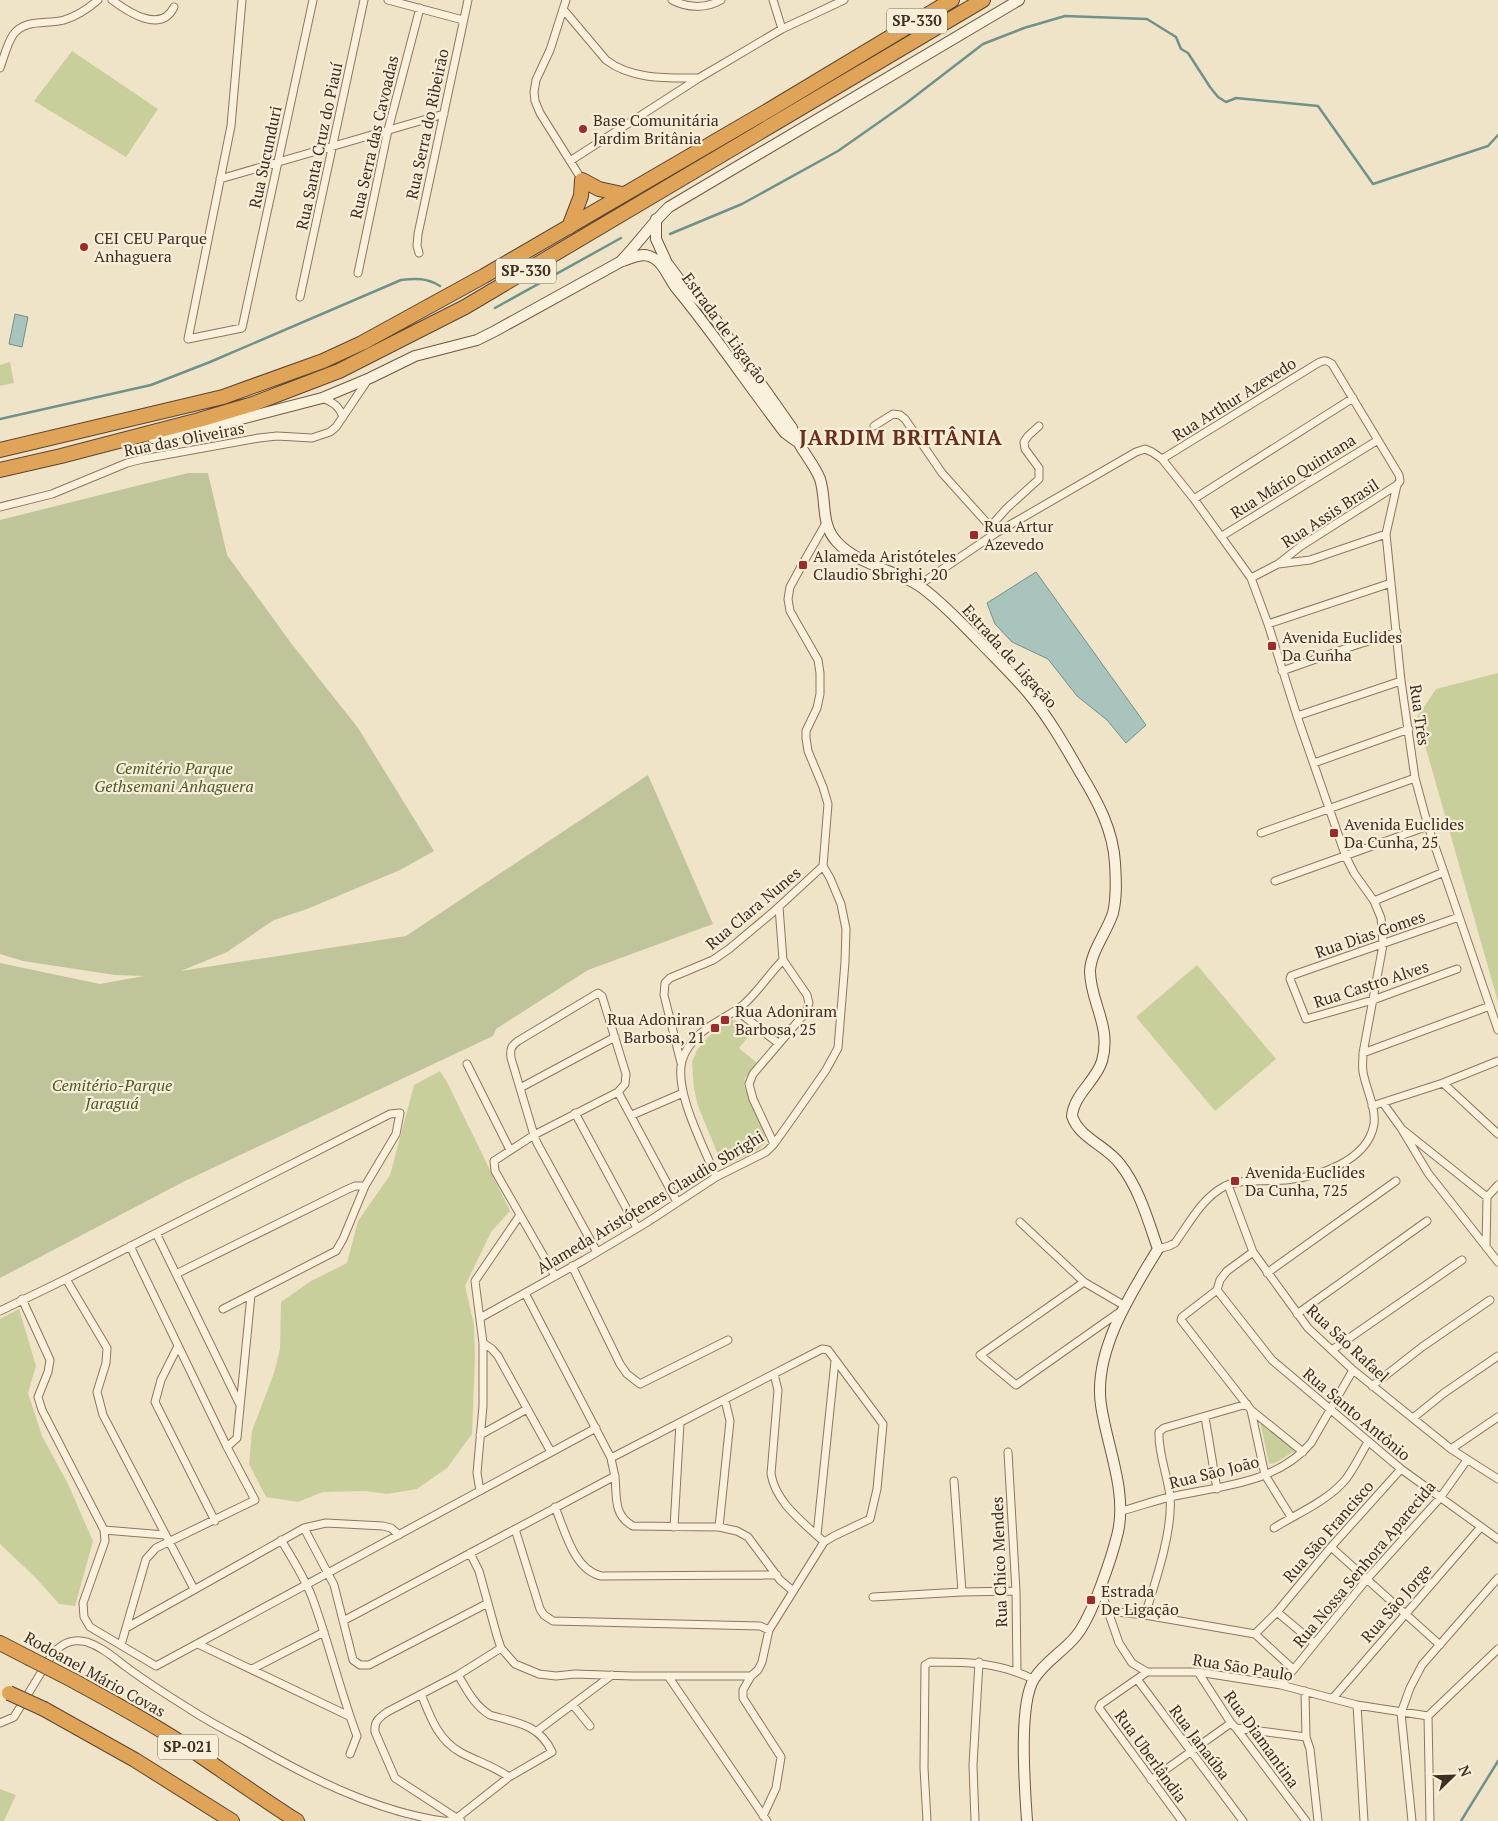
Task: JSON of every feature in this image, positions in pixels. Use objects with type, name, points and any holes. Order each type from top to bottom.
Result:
[{"type":"highway","name":"SP-330","points":[[0,450],[223,397],[323,361],[410,318],[569,227],[952,0]]},
{"type":"highway","name":"SP-330","points":[[0,470],[79,452],[253,404],[325,377],[380,351],[465,307],[983,0]]},
{"type":"highway","points":[[569,227],[581,196],[582,180],[599,189],[622,194]]},
{"type":"highway","name":"Rodoanel Mário Covas","points":[[0,1643],[128,1711],[186,1746],[297,1821]]},
{"type":"highway","name":"SP-021","points":[[5,1690],[44,1709],[135,1760],[232,1821]]},
{"type":"main road","points":[[79,452],[210,427],[322,398],[370,378],[415,356],[477,340],[496,332],[620,262],[635,248],[656,219],[669,207],[1019,0]]},
{"type":"main road","name":"Estrada de Ligação","points":[[656,219],[656,239],[667,263],[682,283],[708,309],[792,428],[796,441],[819,477],[826,523],[837,542],[847,550],[919,586],[966,627],[1030,694],[1062,741],[1095,798],[1108,828],[1115,862],[1115,903],[1113,913],[1096,950],[1090,970],[1092,986],[1102,1020],[1105,1045],[1102,1061],[1096,1074],[1078,1099],[1072,1116],[1078,1128],[1114,1156],[1122,1165],[1141,1202],[1158,1249]]},
{"type":"main road","name":"Estrada de Ligação","points":[[620,262],[642,255],[650,256],[657,261],[785,433],[796,441]]},
{"type":"main road","points":[[1027,1821],[1024,1776],[1025,1710],[1033,1679],[1079,1633],[1100,1588],[1117,1533],[1121,1511],[1101,1403],[1100,1388],[1105,1357],[1124,1308],[1158,1249]]},
{"type":"street","points":[[0,68],[14,34],[22,27],[32,23],[54,23],[66,20],[78,15],[98,0]]},
{"type":"street","points":[[112,0],[132,14],[150,20],[167,17],[174,7]]},
{"type":"street","points":[[242,0],[231,126],[220,179],[444,114]]},
{"type":"street","name":"Rua Sucunduri","points":[[220,179],[188,339],[242,328],[312,0]]},
{"type":"street","name":"Rua Santa Cruz do Piauí","points":[[300,297],[364,0]]},
{"type":"street","points":[[388,0],[463,20]]},
{"type":"street","name":"Rua Serra do Ribeirão","points":[[419,253],[417,246],[418,234],[468,0]]},
{"type":"street","points":[[566,0],[550,50],[536,80],[534,92],[535,101],[540,113],[582,180]]},
{"type":"street","points":[[672,0],[679,4],[690,6],[715,4],[721,0]]},
{"type":"street","points":[[773,0],[782,30]]},
{"type":"street","points":[[570,161],[699,78],[828,4],[844,0]]},
{"type":"street","name":"Rua Serra das Cavoadas","points":[[358,272],[388,130],[420,8]]},
{"type":"street","points":[[563,9],[606,60],[614,66],[636,74],[674,78],[699,78]]},
{"type":"street","name":"Rua Três","points":[[1321,361],[1328,361],[1332,364],[1399,475],[1400,481],[1397,485],[1386,534],[1415,778],[1428,826],[1498,1030]]},
{"type":"street","name":"Rua Arthur Azevedo","points":[[1162,460],[1321,361]]},
{"type":"street","name":"Rua das Oliveiras","points":[[0,507],[52,494],[127,463],[143,459],[268,437],[312,438],[336,427],[370,378]]},
{"type":"street","points":[[322,398],[333,402],[340,408],[343,417]]},
{"type":"street","points":[[1194,499],[1353,398]]},
{"type":"street","points":[[874,426],[893,414],[900,415],[905,419],[942,473],[993,530]]},
{"type":"street","points":[[993,530],[1007,508],[1039,480],[1039,468],[1025,449],[1024,442],[1039,426]]},
{"type":"street","name":"Rua Mário Quintana","points":[[1222,536],[1378,440]]},
{"type":"street","points":[[919,586],[993,530],[1136,452],[1145,449],[1152,452],[1162,460],[1194,499],[1251,578],[1346,856],[1358,880],[1374,901],[1381,918],[1383,945],[1363,1053],[1363,1069],[1374,1123],[1367,1142],[1360,1151],[1344,1163],[1305,1176],[1289,1180],[1228,1185],[1210,1196],[1202,1204],[1175,1243],[1158,1249]]},
{"type":"street","name":"Rua Assis Brasil","points":[[1278,564],[1301,546],[1397,485]]},
{"type":"street","name":"Alameda Aristótenes Claudio Sbrighi","points":[[480,1318],[597,1252],[716,1177],[766,1152],[774,1144],[826,1070],[838,1048],[846,928],[841,904],[823,866],[828,804],[808,751],[806,738],[806,731],[817,708],[820,694],[820,673],[818,660],[790,611],[788,599],[790,587],[826,523]]},
{"type":"street","points":[[1251,578],[1278,564],[1293,564],[1310,560],[1386,534]]},
{"type":"street","points":[[1268,624],[1391,584]]},
{"type":"street","points":[[1282,672],[1397,632]]},
{"type":"street","points":[[1297,716],[1402,681]]},
{"type":"street","points":[[1314,763],[1409,729]]},
{"type":"street","points":[[1261,833],[1415,778]]},
{"type":"street","points":[[1275,881],[1428,826]]},
{"type":"street","name":"Rua Clara Nunes","points":[[681,1063],[664,995],[665,983],[670,978],[702,965],[722,954],[779,907],[823,866]]},
{"type":"street","points":[[1374,901],[1444,872]]},
{"type":"street","points":[[774,1144],[748,1084],[753,1074],[806,1012],[809,1003],[804,988],[783,960],[779,907]]},
{"type":"street","name":"Rua Dias Gomes","points":[[1290,978],[1296,974],[1459,917]]},
{"type":"street","points":[[716,1177],[686,1106],[681,1063],[688,1048],[703,1032],[753,996],[783,960]]},
{"type":"street","name":"Rua Castro Alves","points":[[1290,978],[1306,1019],[1373,1000],[1457,970]]},
{"type":"street","points":[[555,1276],[495,1171],[494,1161],[534,1135],[618,1092],[625,1084],[627,1078],[615,1037],[601,995],[596,994],[510,1049],[534,1135],[545,1159],[597,1252]]},
{"type":"street","points":[[1363,1053],[1490,1006]]},
{"type":"street","points":[[736,1010],[778,1043]]},
{"type":"street","points":[[520,1088],[615,1037]]},
{"type":"street","points":[[1372,1106],[1443,1083],[1498,1060]]},
{"type":"street","points":[[467,1064],[510,1150]]},
{"type":"street","points":[[1443,1083],[1498,1134]]},
{"type":"street","points":[[618,1092],[677,1202]]},
{"type":"street","points":[[632,1115],[683,1093]]},
{"type":"street","points":[[1383,1104],[1401,1128],[1428,1173],[1498,1262]]},
{"type":"street","points":[[0,1310],[66,1279],[390,1114],[400,1113],[396,1134],[365,1186],[343,1239],[336,1251],[223,1309]]},
{"type":"street","points":[[575,1113],[637,1228]]},
{"type":"street","points":[[1401,1128],[1487,1197]]},
{"type":"street","points":[[1267,1273],[1396,1181]]},
{"type":"street","name":"Rua São Rafael","points":[[1228,1185],[1253,1252],[1308,1328],[1372,1386],[1451,1449],[1498,1480]]},
{"type":"street","points":[[1486,1247],[1487,1197],[1498,1185]]},
{"type":"street","points":[[176,1274],[346,1190],[355,1186],[365,1186]]},
{"type":"street","points":[[480,1491],[477,1473],[484,1385],[483,1343],[475,1281],[520,1215]]},
{"type":"street","points":[[1297,1314],[1427,1221]]},
{"type":"street","points":[[1020,1222],[1084,1282],[1124,1308],[1016,1385],[980,1355],[1084,1282]]},
{"type":"street","points":[[156,1233],[240,1404]]},
{"type":"street","points":[[121,1646],[146,1560],[156,1548],[255,1500],[227,1447],[130,1246]]},
{"type":"street","points":[[1253,1252],[1227,1270],[1220,1280],[1217,1290],[1182,1317],[1181,1320],[1249,1407],[1303,1452]]},
{"type":"street","points":[[1332,1350],[1462,1260]]},
{"type":"street","points":[[572,1266],[620,1364],[627,1374],[640,1384],[728,1340]]},
{"type":"street","points":[[66,1279],[107,1348],[106,1363],[97,1392],[102,1410],[194,1589]]},
{"type":"street","name":"Rua Santo Antônio","points":[[1217,1290],[1267,1355],[1401,1469],[1480,1528],[1498,1539]]},
{"type":"street","points":[[525,1293],[611,1458],[615,1476],[616,1503],[619,1513],[626,1521],[634,1526],[719,1527],[737,1531],[748,1537],[777,1576],[793,1590]]},
{"type":"street","points":[[227,1447],[237,1438],[251,1295]]},
{"type":"street","points":[[22,1299],[50,1360],[48,1372],[38,1397],[42,1410],[104,1530],[105,1540],[83,1603],[83,1613],[90,1627],[156,1666],[596,1428]]},
{"type":"street","points":[[1372,1386],[1422,1347],[1490,1300]]},
{"type":"street","points":[[483,1343],[498,1356],[551,1452]]},
{"type":"street","points":[[178,1346],[161,1380],[155,1402],[215,1521]]},
{"type":"street","points":[[611,1458],[822,1349],[828,1350],[883,1424],[877,1489],[870,1519],[824,1542],[769,1630],[762,1662],[743,1690],[743,1698],[781,1757],[776,1788],[765,1818]]},
{"type":"street","points":[[1413,1418],[1444,1393],[1498,1356]]},
{"type":"street","points":[[817,1535],[835,1361]]},
{"type":"street","name":"Rua São João","points":[[1121,1511],[1170,1497],[1254,1480],[1292,1460],[1303,1452],[1311,1442],[1354,1370]]},
{"type":"street","points":[[774,1374],[778,1390],[770,1474],[782,1502],[824,1542]]},
{"type":"street","points":[[719,1527],[730,1421],[725,1400]]},
{"type":"street","points":[[1145,1615],[1165,1539],[1170,1497],[1159,1432],[1164,1428],[1249,1407]]},
{"type":"street","points":[[1249,1407],[1265,1475],[1291,1517]]},
{"type":"street","points":[[480,1435],[527,1409]]},
{"type":"street","points":[[1204,1417],[1217,1489]]},
{"type":"street","points":[[1451,1449],[1498,1417]]},
{"type":"street","points":[[674,1526],[680,1423]]},
{"type":"street","points":[[1274,1528],[1315,1504],[1341,1484],[1368,1442]]},
{"type":"street","name":"Rua Chico Mendes","points":[[1008,1452],[1016,1591],[1017,1672]]},
{"type":"street","name":"Rua Nossa Senhora Aparecida","points":[[1281,1685],[1367,1579],[1440,1498],[1467,1460]]},
{"type":"street","name":"Rua São Francisco","points":[[1255,1634],[1278,1612],[1331,1547],[1401,1469]]},
{"type":"street","points":[[343,1621],[615,1476]]},
{"type":"street","points":[[954,1481],[962,1592]]},
{"type":"street","points":[[555,1508],[578,1560],[585,1569],[595,1575],[777,1576]]},
{"type":"street","points":[[126,1628],[304,1528],[326,1522],[383,1526],[391,1528],[399,1535]]},
{"type":"street","points":[[304,1528],[334,1586],[353,1660],[360,1665],[369,1665],[488,1603]]},
{"type":"street","name":"Rua São Jorge","points":[[1333,1698],[1480,1528]]},
{"type":"street","points":[[515,1529],[540,1609],[544,1615],[553,1621],[760,1626],[769,1630]]},
{"type":"street","points":[[104,1530],[165,1535]]},
{"type":"street","points":[[282,1540],[311,1595],[324,1632],[349,1716],[357,1736],[350,1754]]},
{"type":"street","points":[[1331,1547],[1440,1645]]},
{"type":"street","points":[[470,1552],[479,1571],[501,1648],[515,1664],[539,1674],[752,1676]]},
{"type":"street","points":[[1412,1821],[1401,1713],[1415,1677],[1422,1665],[1498,1578]]},
{"type":"street","points":[[1100,1588],[1119,1643],[1126,1655],[1146,1672]]},
{"type":"street","points":[[873,1597],[1016,1591]]},
{"type":"street","points":[[1108,1611],[1145,1615],[1255,1634],[1293,1669]]},
{"type":"street","points":[[1278,1612],[1314,1644]]},
{"type":"street","points":[[252,1669],[324,1632]]},
{"type":"street","points":[[0,1723],[14,1717],[53,1653],[62,1644],[85,1642],[109,1653],[189,1709],[289,1766],[336,1788],[415,1817],[443,1821]]},
{"type":"street","points":[[198,1644],[349,1716]]},
{"type":"street","points":[[459,1819],[395,1778],[375,1732],[375,1725],[377,1720],[387,1712],[458,1675],[501,1648]]},
{"type":"street","points":[[1430,1821],[1428,1716],[1498,1649]]},
{"type":"street","points":[[927,1821],[924,1768],[924,1667],[930,1662],[979,1662],[1017,1672],[1033,1679]]},
{"type":"street","points":[[975,1821],[973,1765],[979,1662]]},
{"type":"street","name":"Rua São Paulo","points":[[1146,1672],[1198,1672],[1281,1685],[1357,1705],[1428,1716]]},
{"type":"street","name":"Rua Uberlândia","points":[[1146,1672],[1100,1704],[1099,1708],[1182,1821]]},
{"type":"street","name":"Rua Diamantina","points":[[1198,1672],[1233,1726],[1306,1821]]},
{"type":"street","points":[[448,1821],[459,1819],[509,1777],[552,1752],[548,1742],[537,1731],[528,1726],[490,1715],[484,1711],[473,1701],[458,1675]]},
{"type":"street","points":[[537,1731],[613,1675]]},
{"type":"street","points":[[668,1676],[765,1818]]},
{"type":"street","name":"Rua Janaúba","points":[[1137,1679],[1190,1753],[1243,1821]]},
{"type":"street","name":"Rua Diamantina","points":[[1306,1691],[1306,1737],[1310,1749],[1318,1821]]},
{"type":"street","points":[[421,1694],[436,1729],[449,1745],[509,1777]]},
{"type":"street","points":[[572,1705],[590,1726]]},
{"type":"street","points":[[1357,1705],[1364,1821]]},
{"type":"street","points":[[1151,1780],[1233,1726],[1306,1737]]},
{"type":"green space","points":[[72,51],[158,109],[126,157],[34,101]]},
{"type":"green space","points":[[10,362],[14,383],[0,386],[0,365]]},
{"type":"green space","points":[[188,473],[208,473],[227,555],[291,643],[358,728],[434,851],[400,870],[307,909],[274,920],[227,952],[181,971],[406,936],[648,775],[713,924],[588,970],[496,1029],[493,1036],[183,1182],[0,1278],[0,963],[100,984],[144,976],[115,975],[23,961],[0,954],[0,520]]},
{"type":"green space","points":[[1498,673],[1498,1002],[1417,717],[1436,689]]},
{"type":"green space","points":[[1197,965],[1276,1059],[1215,1111],[1136,1017]]},
{"type":"green space","points":[[730,1019],[737,1021],[752,1032],[739,1048],[757,1063],[745,1078],[744,1086],[767,1141],[759,1149],[727,1165],[719,1157],[698,1106],[694,1089],[692,1062],[697,1050],[708,1037]]},
{"type":"green space","points":[[440,1071],[510,1211],[491,1232],[465,1286],[474,1325],[475,1358],[472,1434],[447,1468],[417,1489],[387,1494],[365,1491],[323,1492],[298,1502],[266,1497],[249,1464],[252,1431],[274,1373],[280,1349],[281,1302],[311,1281],[347,1263],[358,1221],[390,1175],[414,1085]]},
{"type":"green space","points":[[19,1309],[36,1366],[28,1393],[42,1436],[68,1484],[93,1541],[75,1606],[59,1604],[37,1579],[0,1544],[0,1319]]},
{"type":"green space","points":[[1260,1421],[1295,1451],[1275,1463],[1269,1464]]},
{"type":"green space","points":[[0,1789],[16,1795],[4,1821],[0,1821]]},
{"type":"water","points":[[15,314],[28,317],[22,347],[9,344]]},
{"type":"water","points":[[1036,572],[1146,725],[1126,743],[1107,720],[1077,696],[1048,659],[1012,642],[995,624],[987,603]]},
{"type":"waterway","points":[[670,234],[742,204],[838,151],[905,104],[983,44],[1024,28],[1065,16],[1147,19],[1176,37],[1181,49],[1188,53],[1210,87],[1218,97],[1226,102],[1236,98],[1318,106],[1373,184],[1488,146],[1498,135]]},
{"type":"waterway","points":[[495,308],[621,238]]},
{"type":"waterway","points":[[0,419],[151,385],[210,362],[401,280],[421,279],[431,281],[440,286]]},
{"type":"waterway","points":[[1461,1821],[1498,1761]]},
{"type":"place","name":"Base Comunitária Jardim Britânia","points":[[583,129]]},
{"type":"place","name":"CEI CEU Parque Anhaguera","points":[[84,247]]},
{"type":"place","name":"Rua Artur Azevedo","points":[[974,535]]},
{"type":"place","name":"Alameda Aristóteles Claudio Sbrighi, 20","points":[[803,565]]},
{"type":"place","name":"Avenida Euclides Da Cunha","points":[[1272,646]]},
{"type":"place","name":"Avenida Euclides Da Cunha, 25","points":[[1334,833]]},
{"type":"place","name":"Rua Adoniram Barbosa, 25","points":[[725,1020]]},
{"type":"place","name":"Rua Adoniran Barbosa, 21","points":[[715,1028]]},
{"type":"place","name":"Avenida Euclides Da Cunha, 725","points":[[1235,1181]]},
{"type":"place","name":"Estrada De Ligação","points":[[1091,1600]]},
{"type":"district","name":"JARDIM BRITÂNIA","points":[[901,438]]},
{"type":"park label","name":"Cemitério Parque Gethsemani Anhaguera","points":[[174,777]]},
{"type":"park label","name":"Cemitério-Parque Jaraguá","points":[[112,1094]]}]
